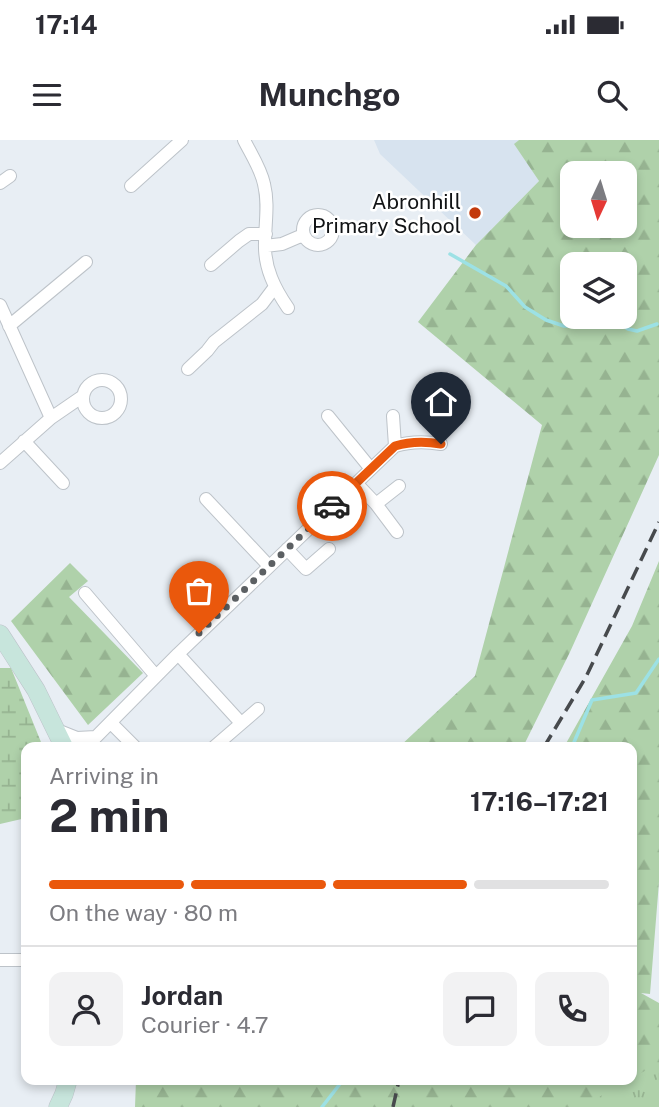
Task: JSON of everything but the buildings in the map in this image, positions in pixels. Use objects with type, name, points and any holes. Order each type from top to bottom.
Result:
[{"type":"street","points":[[131,186],[181,140]]},
{"type":"street","points":[[244,140],[264,184],[268,210],[265,240],[269,270],[274,288],[288,308]]},
{"type":"street","points":[[211,265],[249,234],[282,244],[303,235]]},
{"type":"street","points":[[9,326],[86,262]]},
{"type":"street","points":[[188,369],[214,342],[262,304],[274,288]]},
{"type":"street","points":[[0,305],[51,418]]},
{"type":"street","points":[[0,463],[51,418],[83,396]]},
{"type":"street","points":[[328,416],[371,469]]},
{"type":"street","points":[[393,416],[395,446]]},
{"type":"street","points":[[24,441],[63,483]]},
{"type":"street","points":[[57,730],[92,742],[177,654],[395,446],[423,441],[441,444]]},
{"type":"street","points":[[356,483],[376,504],[397,533]]},
{"type":"street","points":[[376,504],[399,486]]},
{"type":"street","points":[[206,499],[269,566]]},
{"type":"street","points":[[286,550],[306,569],[329,549]]},
{"type":"street","points":[[85,593],[156,676]]},
{"type":"street","points":[[0,634],[36,690],[62,742]]},
{"type":"street","points":[[177,654],[241,723]]},
{"type":"street","points":[[220,742],[258,709]]},
{"type":"street","points":[[111,723],[130,742]]},
{"type":"street","points":[[0,960],[21,960]]},
{"type":"shaded area","name":"Abronhill Primary School","points":[[374,140],[519,140],[515,144],[539,181],[476,245],[380,154]]},
{"type":"green space","points":[[519,140],[659,140],[659,455],[570,652],[525,742],[404,742],[475,676],[542,425],[418,322],[476,245],[539,181],[514,144]]},
{"type":"green space","points":[[659,561],[659,882],[650,994],[641,993],[659,1003],[659,1107],[135,1107],[136,1085],[637,1085],[637,742],[567,742],[632,626]]},
{"type":"green space","points":[[70,563],[88,581],[69,597],[143,673],[88,725],[11,621]]},
{"type":"green space","points":[[0,668],[11,668],[41,742],[21,742],[21,819],[0,824]]},
{"type":"green space","points":[[659,1063],[659,1107],[582,1107],[619,1085],[637,1085],[637,1075]]},
{"type":"waterway","points":[[450,254],[506,286],[525,307],[546,320],[560,325]]},
{"type":"waterway","points":[[628,329],[637,331],[657,324]]},
{"type":"waterway","points":[[574,742],[592,700],[636,693],[659,659]]},
{"type":"waterway","points":[[322,1107],[339,1085]]},
{"type":"railway","points":[[547,742],[586,677],[659,522]]},
{"type":"railway","points":[[393,1107],[398,1085]]},
{"type":"way so far","points":[[199,633],[332,506]]},
{"type":"place","name":"Abronhill Primary School","points":[[475,213]]},
{"type":"route","points":[[332,506],[395,446],[423,441],[441,444]]}]
